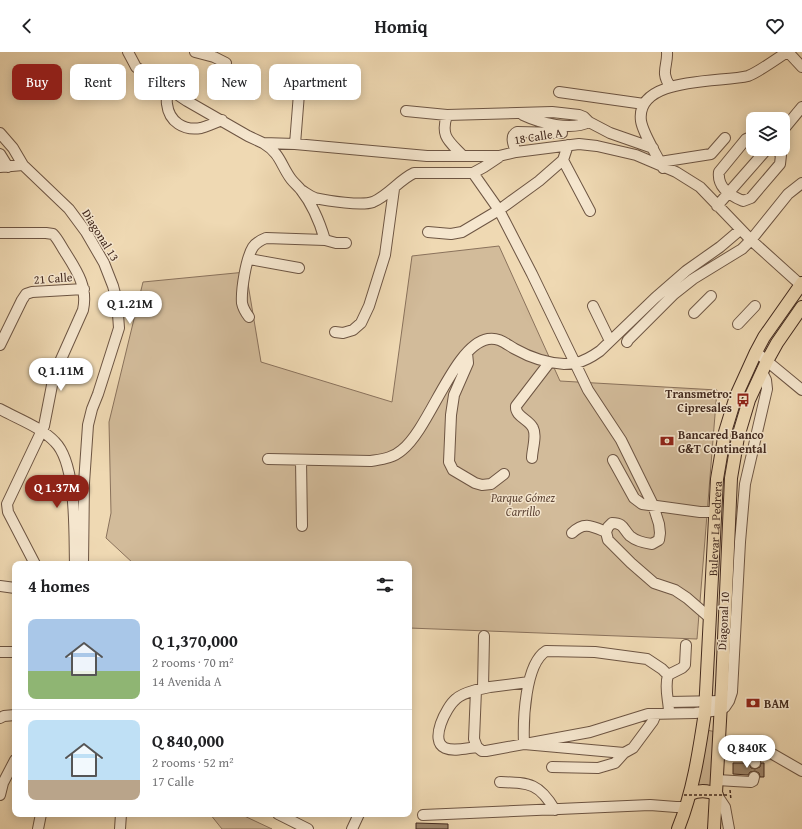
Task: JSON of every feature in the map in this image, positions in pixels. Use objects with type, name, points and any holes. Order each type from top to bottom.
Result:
[{"type":"main road","name":"Bulevar La Pedrera","points":[[678,829],[687,799],[700,743],[705,707],[718,479],[725,432],[736,396],[756,352],[764,337],[802,284]]},
{"type":"main road","name":"Bulevar La Pedrera","points":[[714,829],[722,795],[717,780],[731,478],[738,437],[749,400],[777,343],[801,312]]},
{"type":"main road","points":[[687,799],[698,791],[722,795]]},
{"type":"street","name":"18 Calle A","points":[[128,52],[134,64]]},
{"type":"street","points":[[195,52],[214,57],[226,63]]},
{"type":"street","points":[[667,52],[667,61],[664,71],[665,79],[670,86]]},
{"type":"street","points":[[725,138],[711,154],[662,165],[641,122],[644,104],[652,95],[670,86],[750,76],[788,52],[802,67]]},
{"type":"street","points":[[560,92],[644,104]]},
{"type":"street","points":[[166,100],[166,103],[172,118],[178,125],[191,129],[202,128],[222,120]]},
{"type":"street","name":"18 Calle A","points":[[188,100],[264,143],[295,144],[414,156],[499,156],[516,152],[568,145],[591,145],[636,155],[662,165],[700,187],[740,230],[802,284]]},
{"type":"street","points":[[295,144],[298,100]]},
{"type":"street","points":[[790,122],[802,107]]},
{"type":"street","points":[[406,111],[447,116],[519,114],[540,121],[568,126],[576,126],[589,122],[610,133],[653,148]]},
{"type":"street","points":[[447,116],[444,129],[446,137],[462,156]]},
{"type":"street","name":"Diagonal 13","points":[[0,133],[13,148],[24,165],[69,209],[86,232],[104,263],[114,286],[117,301],[119,328],[88,425],[84,483],[83,561]]},
{"type":"street","points":[[516,152],[513,137],[514,133],[562,133]]},
{"type":"street","points":[[746,138],[719,172],[719,181],[728,194],[743,201],[747,201],[780,164],[780,156]]},
{"type":"street","points":[[264,143],[280,157],[291,179],[301,190],[321,225],[325,240]]},
{"type":"street","points":[[428,232],[451,234],[462,232],[499,210],[563,160],[568,145]]},
{"type":"street","points":[[0,154],[4,167],[24,165]]},
{"type":"street","points":[[414,156],[414,174]]},
{"type":"street","points":[[301,190],[314,197],[355,204],[373,202],[394,189],[406,177],[414,174],[473,173],[499,156]]},
{"type":"street","points":[[718,206],[761,156]]},
{"type":"street","points":[[563,160],[590,211]]},
{"type":"street","points":[[473,173],[499,210],[532,274],[574,364],[588,390],[621,440],[653,505],[659,524],[660,533],[658,540],[652,544],[637,540],[618,523],[612,523],[608,527],[606,532],[608,540],[654,583],[675,590],[687,598],[710,618]]},
{"type":"street","points":[[628,342],[628,340],[644,323],[674,294],[693,279],[742,249],[788,194],[802,183]]},
{"type":"street","points":[[335,332],[344,333],[353,330],[361,323],[370,306],[385,255],[394,189]]},
{"type":"street","points":[[268,459],[371,461],[388,458],[401,451],[412,441],[448,378],[467,353],[476,344],[488,339],[501,340],[533,358],[549,363],[574,364],[590,358],[600,351],[655,298],[686,271],[720,247],[740,230]]},
{"type":"street","points":[[0,233],[53,234],[79,274],[84,289],[83,310],[54,375],[47,415],[42,431],[7,507],[10,516],[33,561]]},
{"type":"street","points":[[249,317],[242,304],[246,270],[253,247],[258,242],[266,238],[325,240],[346,243]]},
{"type":"street","points":[[249,259],[299,268]]},
{"type":"street","name":"21 Calle","points":[[0,345],[25,296],[32,292],[84,289]]},
{"type":"street","points":[[694,313],[711,296]]},
{"type":"street","points":[[593,306],[610,341]]},
{"type":"street","points":[[738,324],[755,306]]},
{"type":"street","points":[[756,352],[802,390]]},
{"type":"street","points":[[467,353],[468,363],[454,395],[451,415],[449,462],[453,470],[475,483],[482,485],[491,484],[504,474]]},
{"type":"street","points":[[532,458],[533,429],[517,414],[516,406],[549,363]]},
{"type":"street","points":[[762,372],[766,380],[767,388]]},
{"type":"street","points":[[767,388],[774,380],[784,378],[790,380]]},
{"type":"street","name":"Diagonal 10","points":[[721,705],[725,707],[729,702],[732,692],[740,542],[745,484],[767,388]]},
{"type":"street","points":[[0,409],[42,431],[57,444],[67,462],[72,488],[75,561]]},
{"type":"street","points":[[62,455],[62,465],[67,485],[70,561]]},
{"type":"street","points":[[301,460],[302,526]]},
{"type":"street","points":[[613,460],[634,498],[642,504],[700,512],[716,512]]},
{"type":"street","points":[[572,533],[577,529],[586,526],[606,532]]},
{"type":"street","points":[[0,586],[12,588]]},
{"type":"street","points":[[484,636],[474,739],[477,747],[482,751],[590,732],[648,714],[669,713],[721,705]]},
{"type":"street","points":[[669,713],[666,682],[668,675],[685,665],[686,646]]},
{"type":"street","points":[[524,744],[525,705],[529,682],[540,655],[546,651],[595,652],[647,659],[655,663],[668,675]]},
{"type":"street","points":[[0,652],[12,652]]},
{"type":"street","points":[[477,747],[453,750],[445,748],[440,744],[438,730],[448,708],[455,699],[480,689],[529,682]]},
{"type":"street","points":[[669,702],[705,707]]},
{"type":"street","points":[[552,767],[598,768],[615,763],[624,752],[633,748],[653,721],[656,714]]},
{"type":"street","points":[[0,718],[12,715]]},
{"type":"street","points":[[524,744],[624,752]]},
{"type":"street","points":[[718,750],[769,752],[802,771]]},
{"type":"street","points":[[755,763],[756,751]]},
{"type":"street","points":[[0,795],[3,783],[12,766]]},
{"type":"street","points":[[717,780],[751,782],[754,778]]},
{"type":"street","points":[[500,782],[524,783],[537,788],[549,800],[555,810]]},
{"type":"street","points":[[722,795],[728,829]]},
{"type":"street","points":[[423,815],[650,806],[676,807],[687,799]]},
{"type":"street","points":[[38,829],[40,817]]},
{"type":"street","points":[[120,829],[121,817]]},
{"type":"street","points":[[284,817],[308,829]]},
{"type":"street","points":[[352,829],[358,817]]},
{"type":"path","points":[[687,799],[722,795],[727,789],[730,789],[731,800]]},
{"type":"green space","name":"Parque Gómez Carrillo","points":[[499,246],[560,381],[717,390],[697,639],[412,628],[412,561],[131,561],[106,538],[111,513],[109,422],[143,282],[246,272],[261,362],[392,402],[412,256]]},
{"type":"green space","points":[[706,730],[717,732],[712,790],[697,789]]},
{"type":"green space","points":[[212,817],[246,817],[272,829],[222,829]]},
{"type":"building","points":[[733,763],[749,763],[751,768],[755,769],[760,767],[761,763],[764,763],[764,777],[760,777],[759,773],[755,771],[750,772],[748,775],[733,774]]},
{"type":"building","points":[[416,823],[448,824],[448,829],[416,829]]},
{"type":"place","name":"Transmetro: Cipresales","points":[[743,400]]},
{"type":"place","name":"Bancared Banco G&T Continental","points":[[667,441]]},
{"type":"place","name":"BAM","points":[[753,703]]}]
